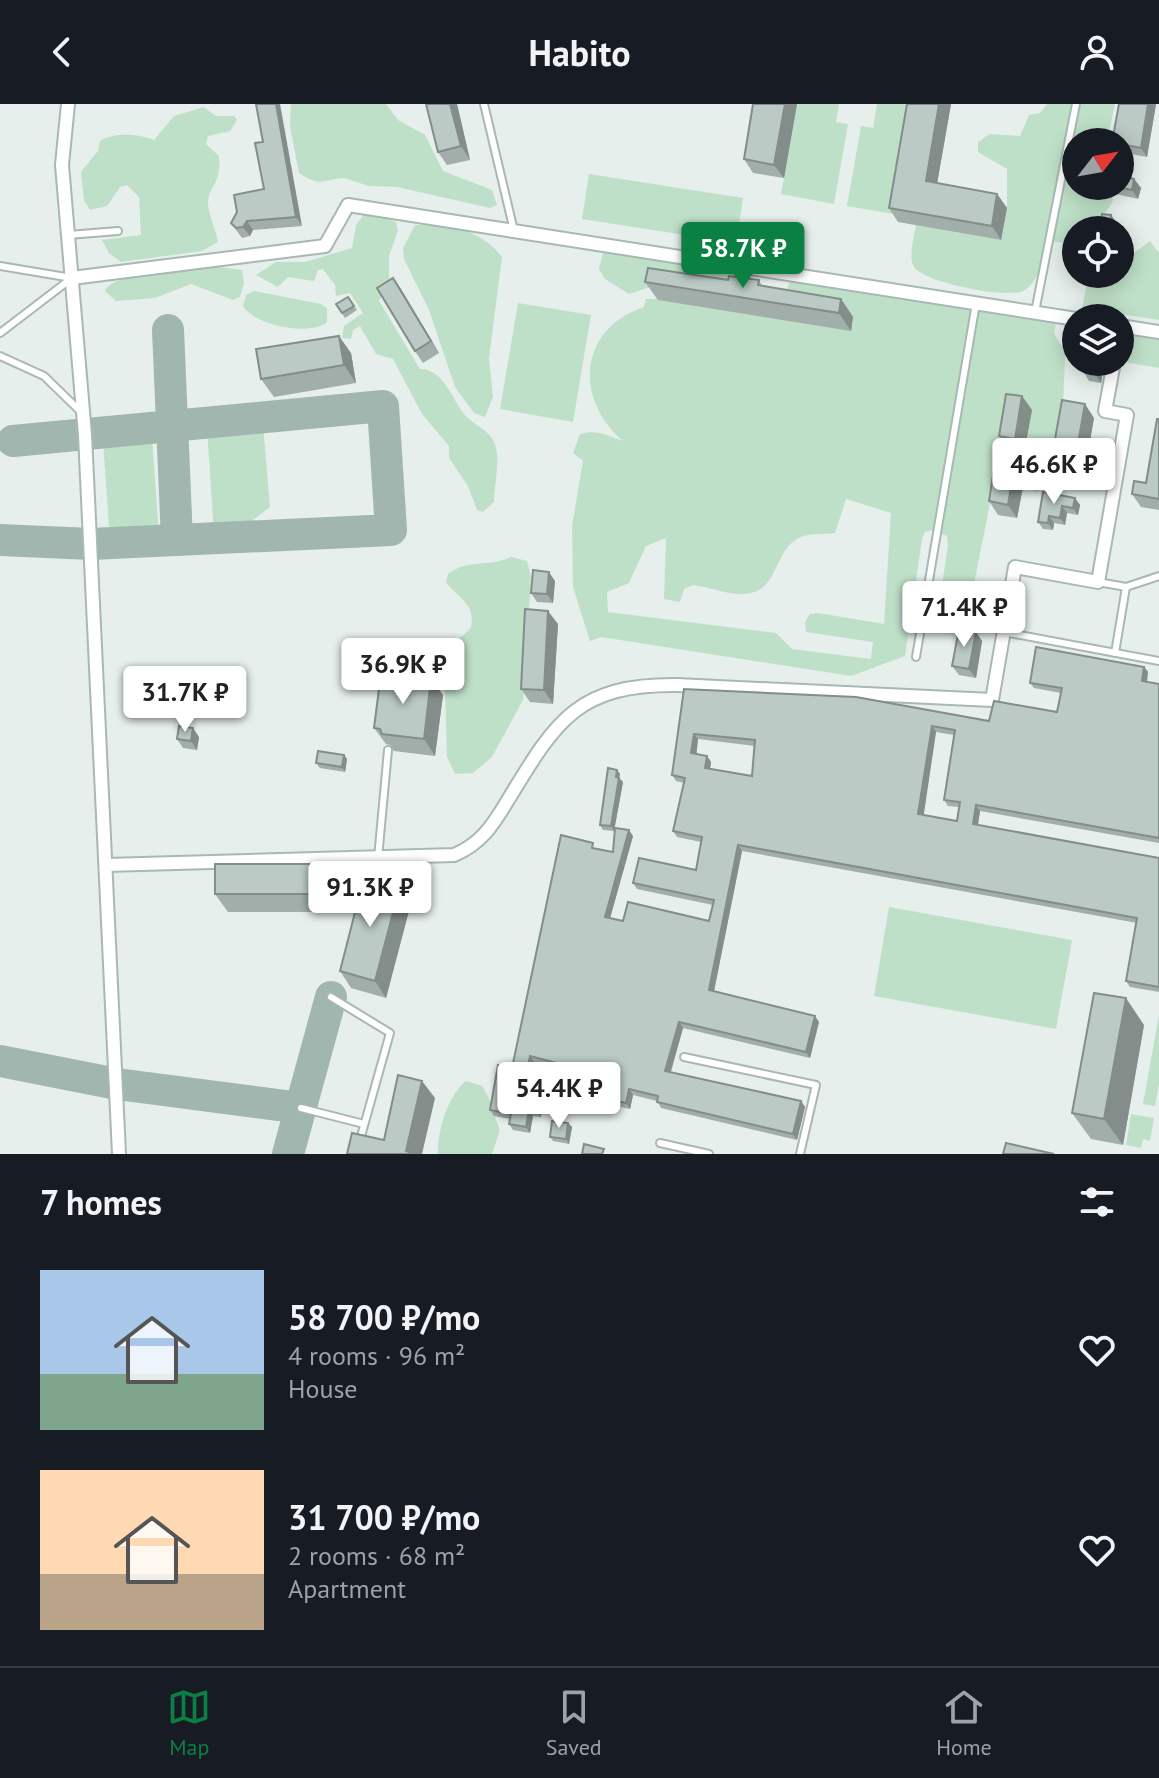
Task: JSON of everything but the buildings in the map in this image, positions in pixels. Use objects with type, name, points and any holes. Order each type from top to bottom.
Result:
[{"type":"street","points":[[66,108],[62,165],[84,415],[119,1154]]},
{"type":"street","points":[[72,278],[325,246],[348,205],[1062,317]]},
{"type":"street","points":[[1134,328],[1159,332]]},
{"type":"street","points":[[106,865],[446,857],[477,843],[492,827],[558,725],[588,701],[613,690],[677,685],[992,700],[1015,567],[1098,582],[1127,415],[1105,411],[1111,376]]},
{"type":"lane","points":[[484,104],[514,231]]},
{"type":"lane","points":[[1035,312],[1076,104]]},
{"type":"lane","points":[[68,235],[118,231]]},
{"type":"lane","points":[[0,266],[72,278]]},
{"type":"lane","points":[[0,333],[72,278]]},
{"type":"lane","points":[[916,657],[976,303]]},
{"type":"lane","points":[[0,356],[44,376],[84,415]]},
{"type":"lane","points":[[1098,582],[1126,587],[1159,576]]},
{"type":"lane","points":[[1115,653],[1126,587]]},
{"type":"lane","points":[[1004,632],[1159,661]]},
{"type":"lane","points":[[378,859],[388,750]]},
{"type":"lane","points":[[331,997],[390,1033],[356,1154]]},
{"type":"lane","points":[[684,1057],[816,1085],[800,1154]]},
{"type":"lane","points":[[301,1108],[364,1124]]},
{"type":"lane","points":[[660,1143],[709,1154]]},
{"type":"green space","points":[[291,104],[386,104],[398,120],[425,135],[443,171],[492,190],[497,205],[490,208],[397,187],[369,186],[344,178],[322,182],[307,178],[299,173],[290,126]]},
{"type":"green space","points":[[797,104],[839,104],[836,122],[848,124],[834,204],[781,194]]},
{"type":"green space","points":[[877,104],[919,104],[899,215],[847,206],[861,126],[873,128]]},
{"type":"green space","points":[[1047,104],[1115,104],[1110,128],[1062,128],[1062,200],[1113,200],[1108,209],[1102,216],[1062,216],[1062,243],[1045,240],[1038,274],[1025,290],[1017,293],[968,288],[921,273],[914,267],[912,258],[916,225],[1001,240],[1007,208],[1007,169],[978,152],[978,142],[990,134],[1020,136],[1029,115],[1040,113]]},
{"type":"green space","points":[[204,107],[216,116],[234,116],[237,120],[230,131],[208,136],[206,144],[219,156],[219,173],[208,204],[218,242],[202,251],[121,262],[109,253],[102,240],[141,235],[139,197],[127,185],[120,187],[107,206],[90,210],[84,200],[81,172],[98,151],[100,141],[127,135],[154,140],[174,116]]},
{"type":"green space","points":[[589,174],[743,198],[736,243],[582,219]]},
{"type":"green space","points":[[366,212],[396,222],[398,230],[389,256],[389,282],[379,301],[420,369],[435,374],[447,386],[465,415],[488,433],[496,447],[494,502],[483,512],[477,510],[468,486],[449,458],[449,446],[422,414],[393,359],[376,354],[360,326],[353,330],[351,339],[342,338],[344,326],[363,313],[350,293],[336,296],[335,285],[323,269],[318,270],[314,281],[288,277],[278,287],[256,275],[276,262],[305,262],[352,248],[356,225]]},
{"type":"green space","points":[[415,225],[451,227],[474,234],[502,257],[489,358],[493,397],[485,417],[474,413],[455,387],[429,310],[404,259],[403,248]]},
{"type":"green space","points":[[1150,241],[1159,253],[1159,320],[1134,316],[1134,304],[1083,304],[1086,288],[1134,288],[1134,253]]},
{"type":"green space","points":[[603,252],[745,273],[742,294],[785,305],[789,281],[1056,323],[1054,333],[1062,347],[1062,376],[1065,376],[1062,430],[1054,471],[1047,485],[1036,492],[1027,489],[1009,470],[996,474],[967,618],[961,628],[943,626],[937,619],[948,545],[947,536],[932,530],[925,532],[922,539],[905,656],[851,676],[601,637],[590,641],[573,587],[572,526],[583,461],[573,453],[580,434],[597,433],[623,441],[607,424],[596,405],[590,366],[595,348],[606,331],[622,317],[644,307],[646,299],[657,299],[650,287],[629,294],[605,279],[599,269]],"holes":[[[846,499],[891,513],[884,624],[818,613],[810,614],[805,622],[806,632],[873,642],[871,659],[792,649],[776,633],[608,612],[607,592],[629,583],[646,546],[666,538],[664,599],[680,602],[684,589],[693,585],[730,593],[755,592],[769,580],[783,554],[797,539],[835,533]]]},
{"type":"green space","points":[[220,267],[242,270],[244,283],[240,297],[233,300],[191,284],[155,298],[116,301],[105,291],[111,284],[139,275]]},
{"type":"green space","points":[[254,291],[321,304],[327,308],[327,322],[295,329],[258,319],[243,306],[246,295]]},
{"type":"green space","points":[[518,303],[591,315],[573,422],[500,409]]},
{"type":"green space","points":[[1134,336],[1159,340],[1159,368],[1134,364]]},
{"type":"green space","points":[[263,425],[270,507],[237,532],[214,533],[207,429]]},
{"type":"green space","points":[[152,437],[159,537],[120,538],[109,526],[103,442]]},
{"type":"green space","points":[[511,557],[527,561],[531,577],[523,700],[492,757],[473,773],[455,774],[447,757],[445,688],[425,682],[420,671],[421,663],[434,650],[455,640],[471,627],[471,612],[446,582],[448,574],[463,566]]},
{"type":"green space","points":[[889,907],[1072,940],[1056,1029],[874,996]]},
{"type":"green space","points":[[1159,1015],[1159,1084],[1155,1106],[1143,1104]]},
{"type":"green space","points":[[466,1081],[482,1086],[500,1130],[492,1154],[438,1154],[445,1114],[454,1095]]},
{"type":"green space","points":[[1131,1114],[1154,1118],[1150,1141],[1143,1139],[1141,1148],[1126,1145]]},
{"type":"taxiway","points":[[168,330],[177,540]]},
{"type":"taxiway","points":[[0,540],[91,544],[391,530],[383,406],[13,441]]},
{"type":"taxiway","points":[[288,1154],[331,997]]},
{"type":"taxiway","points":[[0,1061],[117,1084],[301,1108]]}]
